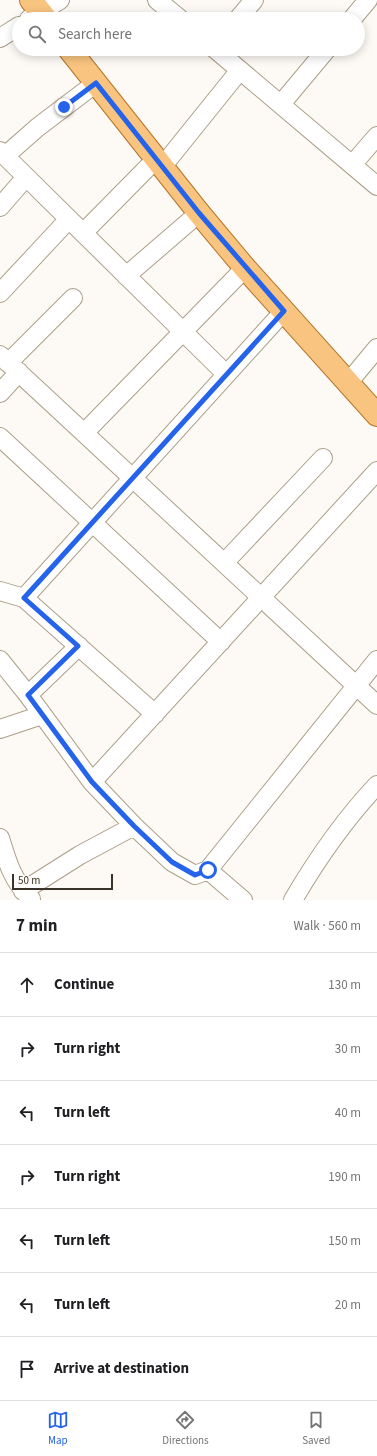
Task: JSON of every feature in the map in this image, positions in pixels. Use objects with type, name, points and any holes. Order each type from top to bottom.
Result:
[{"type":"main road","points":[[75,56],[199,213],[245,268],[377,415]]},
{"type":"street","points":[[37,12],[60,0]]},
{"type":"street","points":[[158,0],[172,12]]},
{"type":"street","points":[[244,12],[254,0]]},
{"type":"street","points":[[358,12],[368,0]]},
{"type":"street","points":[[0,38],[12,30]]},
{"type":"street","points":[[223,56],[377,186]]},
{"type":"street","points":[[281,104],[321,56]]},
{"type":"street","points":[[83,233],[159,163],[240,70]]},
{"type":"street","points":[[96,83],[3,153],[226,374]]},
{"type":"street","points":[[352,165],[377,136]]},
{"type":"street","points":[[0,207],[26,177]]},
{"type":"street","points":[[126,276],[199,213]]},
{"type":"street","points":[[0,293],[69,219]]},
{"type":"street","points":[[84,433],[245,268]]},
{"type":"street","points":[[0,393],[9,363],[73,298]]},
{"type":"street","points":[[24,598],[284,311]]},
{"type":"street","points":[[348,383],[377,348]]},
{"type":"street","points":[[9,363],[377,705]]},
{"type":"street","points":[[0,437],[220,642]]},
{"type":"street","points":[[224,562],[323,458]]},
{"type":"street","points":[[92,782],[377,471]]},
{"type":"street","points":[[0,591],[24,598],[155,714]]},
{"type":"street","points":[[28,695],[78,646]]},
{"type":"street","points":[[0,660],[28,695],[92,782],[134,826],[172,862],[195,875],[208,870],[377,660]]},
{"type":"street","points":[[0,729],[42,715]]},
{"type":"street","points":[[293,900],[307,875],[343,824],[377,785]]},
{"type":"street","points":[[0,838],[9,868],[15,881],[27,896],[80,855],[134,826]]},
{"type":"street","points":[[208,870],[243,900]]},
{"type":"route","points":[[64,107],[96,83],[199,213],[245,268],[284,311],[24,598],[78,646],[28,695],[92,782],[134,826],[172,862],[195,875],[208,870]]}]
